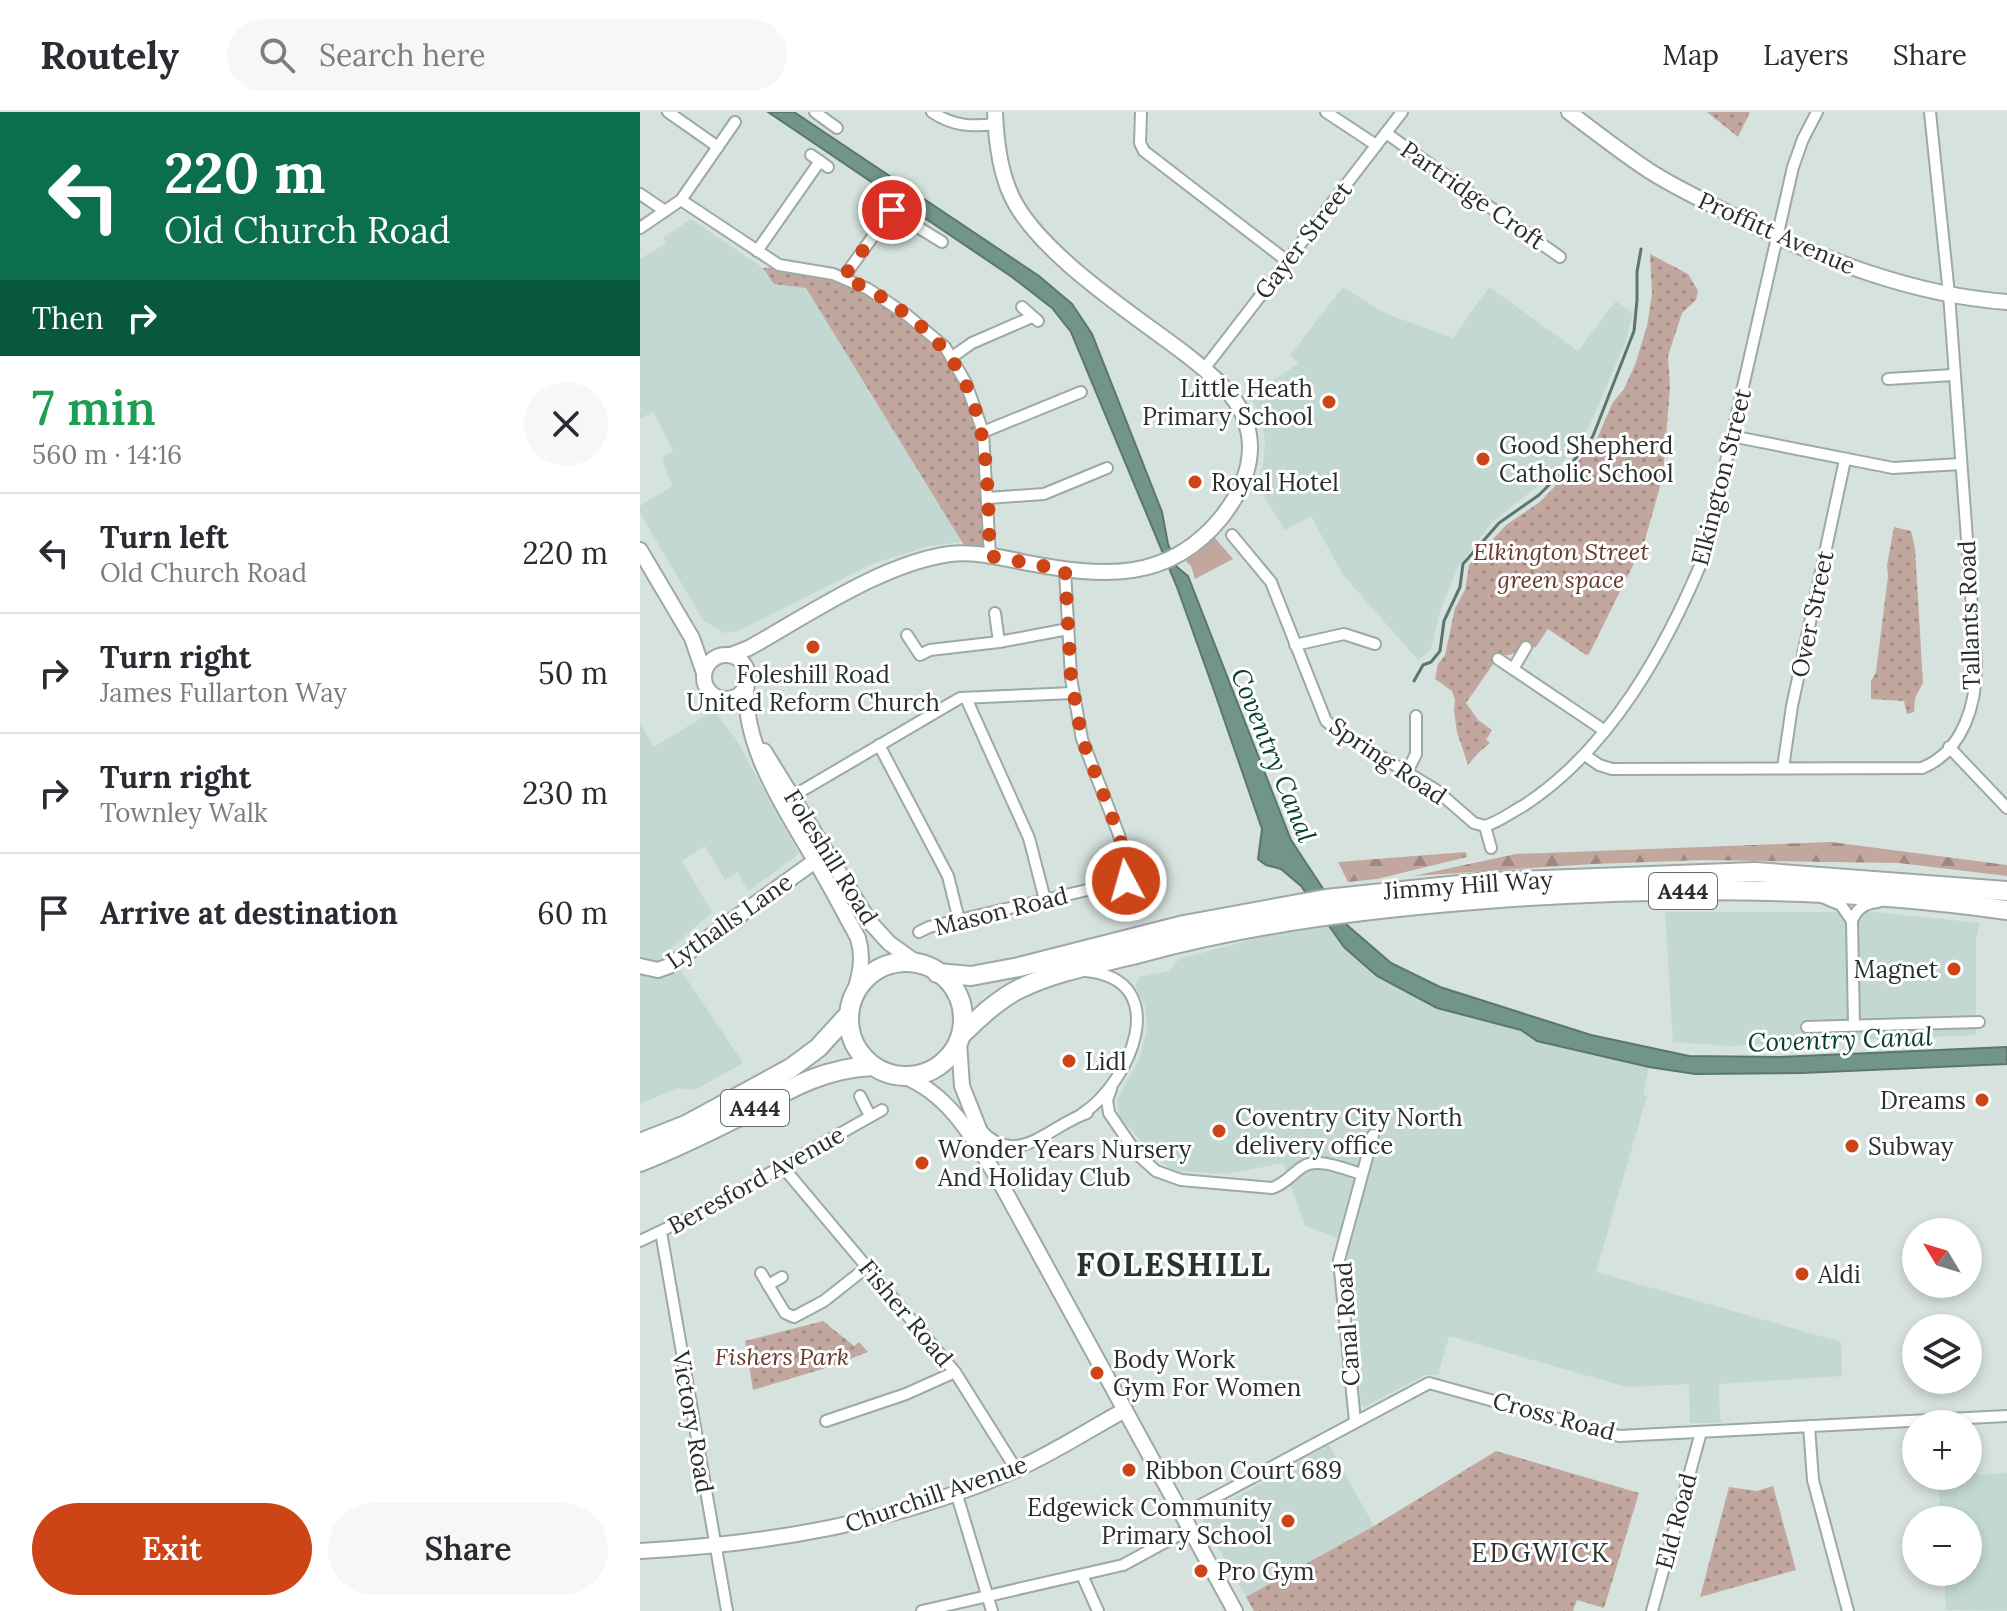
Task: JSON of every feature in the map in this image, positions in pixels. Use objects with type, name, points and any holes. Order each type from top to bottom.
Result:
[{"type":"highway","name":"Jimmy Hill Way","points":[[960,1038],[1008,995],[1031,984],[1308,910],[1345,896],[1488,882],[1755,872],[2007,891]]},
{"type":"highway","name":"Jimmy Hill Way","points":[[937,973],[971,976],[1019,967],[1171,928],[1308,910],[1359,911],[1459,900],[1574,893],[1803,893],[1940,901],[2007,910]]},
{"type":"highway","points":[[897,962],[917,963],[937,973],[958,998],[963,1018],[960,1038],[949,1057],[934,1069],[903,1076],[889,1074],[873,1066],[854,1042],[849,1014],[854,994],[868,976],[884,966],[897,962]]},
{"type":"highway","name":"A444","points":[[640,1143],[686,1125],[791,1068],[818,1048],[849,1014]]},
{"type":"highway","name":"A444","points":[[640,1162],[701,1136],[823,1073],[873,1066]]},
{"type":"main road","name":"Proffitt Avenue","points":[[1569,112],[1668,182],[1779,238],[1856,269],[1949,294],[2007,302]]},
{"type":"main road","points":[[704,673],[709,662],[717,656],[730,655],[769,637],[900,567],[952,554],[990,556],[1100,574],[1132,571],[1167,560],[1188,548],[1213,527],[1238,494],[1251,449],[1249,431],[1234,398],[1204,369],[1066,262],[1029,223],[1005,180],[995,118]]},
{"type":"main road","points":[[640,550],[692,638],[708,689],[713,695],[727,699],[743,691],[757,654],[769,637]]},
{"type":"main road","points":[[692,638],[745,665],[748,679]]},
{"type":"main road","name":"Foleshill Road","points":[[748,679],[749,722],[764,767],[862,949],[861,970],[854,994]]},
{"type":"main road","name":"Foleshill Road","points":[[727,699],[749,722]]},
{"type":"main road","name":"Foleshill Road","points":[[756,741],[869,921],[889,943],[917,963]]},
{"type":"main road","name":"Lythalls Lane","points":[[640,966],[658,970],[669,966],[815,861]]},
{"type":"main road","points":[[960,1038],[960,1078],[1000,1182]]},
{"type":"main road","points":[[903,1076],[931,1091],[950,1108],[1000,1182],[1235,1611]]},
{"type":"main road","name":"Churchill Avenue","points":[[640,1551],[715,1546],[827,1531],[881,1518],[1016,1469],[1125,1410]]},
{"type":"street","points":[[668,112],[718,147]]},
{"type":"street","points":[[815,112],[837,128]]},
{"type":"street","points":[[932,112],[944,120],[968,127],[995,118]]},
{"type":"street","points":[[1141,112],[1140,143],[1144,151],[1287,261]]},
{"type":"street","points":[[1326,112],[1376,145]]},
{"type":"street","name":"Gayer Street","points":[[1204,369],[1402,112]]},
{"type":"street","name":"Elkington Street","points":[[1485,826],[1540,795],[1585,755],[1640,680],[1682,608],[1697,575],[1714,519],[1797,154],[1817,112]]},
{"type":"street","name":"Tallants Road","points":[[1585,755],[1599,765],[1612,769],[1922,768],[1933,763],[1960,733],[1969,715],[1976,681],[1949,294],[1930,112]]},
{"type":"street","points":[[640,228],[681,200],[735,122]]},
{"type":"street","name":"Partridge Croft","points":[[1386,133],[1560,257]]},
{"type":"street","points":[[757,251],[820,161]]},
{"type":"street","points":[[640,194],[665,211]]},
{"type":"street","points":[[869,197],[942,242]]},
{"type":"street","points":[[681,200],[785,268],[843,278],[868,289],[907,315],[952,357],[971,394],[983,432],[990,556]]},
{"type":"street","points":[[843,278],[892,210]]},
{"type":"street","points":[[952,357],[972,343],[1035,319],[1022,307]]},
{"type":"street","points":[[1888,379],[1953,375]]},
{"type":"street","points":[[983,432],[1081,392]]},
{"type":"street","points":[[1731,436],[1893,468],[1961,464]]},
{"type":"street","name":"Over Street","points":[[1783,768],[1792,706],[1845,460]]},
{"type":"street","points":[[988,498],[1051,492],[1107,468]]},
{"type":"street","name":"Spring Road","points":[[1232,535],[1271,582],[1326,721],[1436,790],[1474,823],[1485,826]]},
{"type":"street","points":[[793,796],[956,700],[1073,693],[1065,570]]},
{"type":"street","points":[[995,613],[999,642]]},
{"type":"street","points":[[907,635],[920,655],[930,650],[999,642],[1068,629]]},
{"type":"street","points":[[1295,645],[1344,634],[1375,644]]},
{"type":"street","points":[[1513,669],[1526,647]]},
{"type":"street","points":[[1498,659],[1605,731]]},
{"type":"street","name":"Mason Road","points":[[919,932],[1128,879],[1119,835],[1082,739],[1073,693]]},
{"type":"street","points":[[966,698],[1029,838],[1045,900]]},
{"type":"street","points":[[1407,772],[1416,754],[1416,716]]},
{"type":"street","points":[[879,745],[948,876],[959,920]]},
{"type":"street","points":[[1949,747],[2007,808]]},
{"type":"street","points":[[1485,826],[1491,848]]},
{"type":"street","name":"Jimmy Hill Way","points":[[1803,893],[1831,899],[1841,905],[1852,921],[1858,910],[1873,902],[1940,901]]},
{"type":"street","points":[[1852,921],[1854,1025]]},
{"type":"street","points":[[977,1125],[991,1139],[1015,1147],[1029,1144],[1096,1105],[1111,1089],[1135,1039],[1136,1011],[1126,990],[1102,973],[1068,972]]},
{"type":"street","points":[[1807,1027],[1979,1022]]},
{"type":"street","points":[[1111,1089],[1107,1104],[1109,1113],[1144,1161],[1172,1178],[1272,1188],[1282,1185],[1303,1167],[1317,1163],[1362,1174]]},
{"type":"street","name":"Beresford Avenue","points":[[860,1096],[870,1116]]},
{"type":"street","name":"Beresford Avenue","points":[[640,1241],[882,1110]]},
{"type":"street","points":[[1082,1114],[1101,1110],[1109,1113]]},
{"type":"street","name":"Canal Road","points":[[1355,1421],[1339,1260],[1373,1135]]},
{"type":"street","name":"Fisher Road","points":[[782,1166],[955,1372],[1016,1469]]},
{"type":"street","name":"Victory Road","points":[[661,1232],[727,1611]]},
{"type":"street","points":[[761,1273],[785,1313],[794,1317],[824,1301],[867,1267]]},
{"type":"street","points":[[768,1285],[782,1277]]},
{"type":"street","points":[[826,1421],[906,1394],[955,1372]]},
{"type":"street","name":"Cross Road","points":[[1184,1514],[1425,1384],[1433,1383],[1619,1436],[2007,1416]]},
{"type":"street","points":[[1809,1426],[1813,1480],[1848,1611]]},
{"type":"street","name":"Eld Road","points":[[1652,1611],[1701,1432]]},
{"type":"street","points":[[956,1492],[992,1611]]},
{"type":"street","points":[[922,1611],[1123,1565],[1191,1528]]},
{"type":"street","points":[[1082,1575],[1098,1611]]},
{"type":"shaded area","points":[[768,112],[794,112],[1039,276],[1072,304],[1092,334],[1162,512],[1168,544],[1177,567],[1188,576],[1291,840],[1347,925],[1391,963],[1440,987],[1591,1035],[1689,1056],[1779,1057],[2007,1047],[2007,1064],[1802,1073],[1695,1074],[1649,1067],[1537,1041],[1521,1030],[1437,1008],[1377,976],[1344,947],[1301,886],[1281,869],[1258,859],[1262,829],[1217,699],[1177,587],[1071,332],[1052,308],[1012,277]]},
{"type":"shaded area","points":[[691,219],[763,268],[774,284],[806,287],[962,542],[930,546],[874,563],[738,631],[724,633],[703,620],[640,513],[640,506],[672,486],[662,458],[673,451],[653,411],[640,419],[640,259],[666,243],[663,238]]},
{"type":"shaded area","name":"Good Shepherd Catholic School","points":[[1343,287],[1384,313],[1453,338],[1489,287],[1578,351],[1616,301],[1633,314],[1625,343],[1582,443],[1538,486],[1492,522],[1458,567],[1440,611],[1431,649],[1418,660],[1343,575],[1311,516],[1285,530],[1255,482],[1263,467],[1265,441],[1261,417],[1250,396],[1299,363],[1290,355]]},
{"type":"shaded area","points":[[714,710],[736,739],[798,852],[797,856],[748,891],[737,872],[725,880],[705,846],[682,861],[712,912],[668,951],[743,1063],[695,1090],[677,1088],[640,1104],[640,724],[654,747]]},
{"type":"shaded area","points":[[1665,912],[1874,912],[1980,923],[1976,939],[1976,1035],[1729,1046],[1673,1042]]},
{"type":"shaded area","points":[[1331,926],[1336,935],[1377,976],[1437,1008],[1521,1030],[1537,1041],[1649,1067],[1643,1095],[1647,1096],[1596,1272],[1841,1342],[1842,1376],[1719,1384],[1722,1423],[1690,1423],[1689,1384],[1627,1387],[1449,1336],[1438,1375],[1425,1375],[1364,1407],[1361,1404],[1348,1263],[1343,1240],[1305,1226],[1283,1163],[1228,1174],[1174,1171],[1152,1154],[1119,1116],[1117,1100],[1139,1060],[1147,1030],[1145,1005],[1135,986],[1140,977],[1169,971],[1179,959],[1269,935]]},
{"type":"shaded area","name":"Edgewick Community Primary School","points":[[1329,1445],[1374,1526],[1246,1597],[1201,1517]]},
{"type":"shaded area","points":[[2007,1473],[2007,1611],[1946,1610],[1945,1586],[1982,1586],[1982,1506],[1940,1506],[1939,1490],[1982,1490],[1982,1475]]},
{"type":"green space","points":[[1707,112],[1750,112],[1738,137]]},
{"type":"green space","name":"Elkington Street green space","points":[[1650,254],[1688,274],[1698,291],[1696,300],[1682,313],[1668,356],[1670,387],[1663,475],[1644,543],[1589,654],[1586,655],[1548,629],[1535,648],[1524,642],[1514,653],[1500,654],[1466,703],[1478,720],[1492,730],[1486,740],[1490,743],[1468,765],[1457,732],[1452,691],[1435,679],[1438,664],[1445,655],[1455,608],[1465,590],[1469,565],[1506,525],[1540,502],[1596,441],[1613,402],[1624,389],[1635,365],[1647,326],[1652,294]]},
{"type":"green space","points":[[778,267],[835,277],[886,302],[943,349],[964,385],[980,433],[988,553],[967,549],[962,542],[806,288],[774,284],[763,268]]},
{"type":"green space","points":[[1894,527],[1911,531],[1915,548],[1923,683],[1915,698],[1914,712],[1907,714],[1904,701],[1871,699]]},
{"type":"green space","points":[[1215,538],[1233,559],[1195,579],[1186,561]]},
{"type":"green space","points":[[1831,842],[2007,865],[2007,876],[1899,863],[1704,860],[1413,876],[1516,854]]},
{"type":"green space","points":[[1466,852],[1467,857],[1377,879],[1348,882],[1338,862]]},
{"type":"green space","name":"Fishers Park","points":[[823,1321],[854,1346],[859,1342],[868,1352],[753,1390],[745,1341]]},
{"type":"green space","points":[[1496,1451],[1639,1493],[1604,1608],[1577,1600],[1573,1611],[1254,1611],[1246,1597],[1374,1526]]},
{"type":"green space","points":[[1773,1486],[1796,1570],[1700,1597],[1729,1487],[1757,1491]]},
{"type":"waterway","points":[[1414,681],[1423,665],[1431,662],[1440,651],[1444,621],[1460,587],[1463,564],[1499,523],[1539,495],[1581,453],[1593,436],[1634,331],[1641,249]]},
{"type":"place","name":"Little Heath Primary School","points":[[1329,402]]},
{"type":"place","name":"Good Shepherd Catholic School","points":[[1483,459]]},
{"type":"place","name":"Royal Hotel","points":[[1195,482]]},
{"type":"place","name":"Foleshill Road United Reform Church","points":[[813,647]]},
{"type":"place","name":"Magnet","points":[[1954,969]]},
{"type":"place","name":"Lidl","points":[[1069,1061]]},
{"type":"place","name":"Dreams","points":[[1982,1100]]},
{"type":"place","name":"Coventry City North delivery office","points":[[1219,1131]]},
{"type":"place","name":"Subway","points":[[1852,1146]]},
{"type":"place","name":"Wonder Years Nursery And Holiday Club","points":[[922,1163]]},
{"type":"place","name":"Aldi","points":[[1802,1274]]},
{"type":"place","name":"Body Work Gym For Women","points":[[1097,1373]]},
{"type":"place","name":"Ribbon Court 689","points":[[1129,1470]]},
{"type":"place","name":"Edgewick Community Primary School","points":[[1288,1521]]},
{"type":"place","name":"Pro Gym","points":[[1201,1571]]},
{"type":"district","name":"FOLESHILL","points":[[1174,1264]]},
{"type":"district","name":"EDGWICK","points":[[1541,1552]]},
{"type":"route","points":[[892,210],[843,278],[880,296],[923,328],[945,347],[966,383],[983,432],[990,556],[1065,570],[1071,678],[1081,734],[1119,835],[1129,876],[1126,881]]},
{"type":"water label","name":"Coventry Canal","points":[[1274,755]]},
{"type":"water label","name":"Coventry Canal","points":[[1840,1039]]}]
